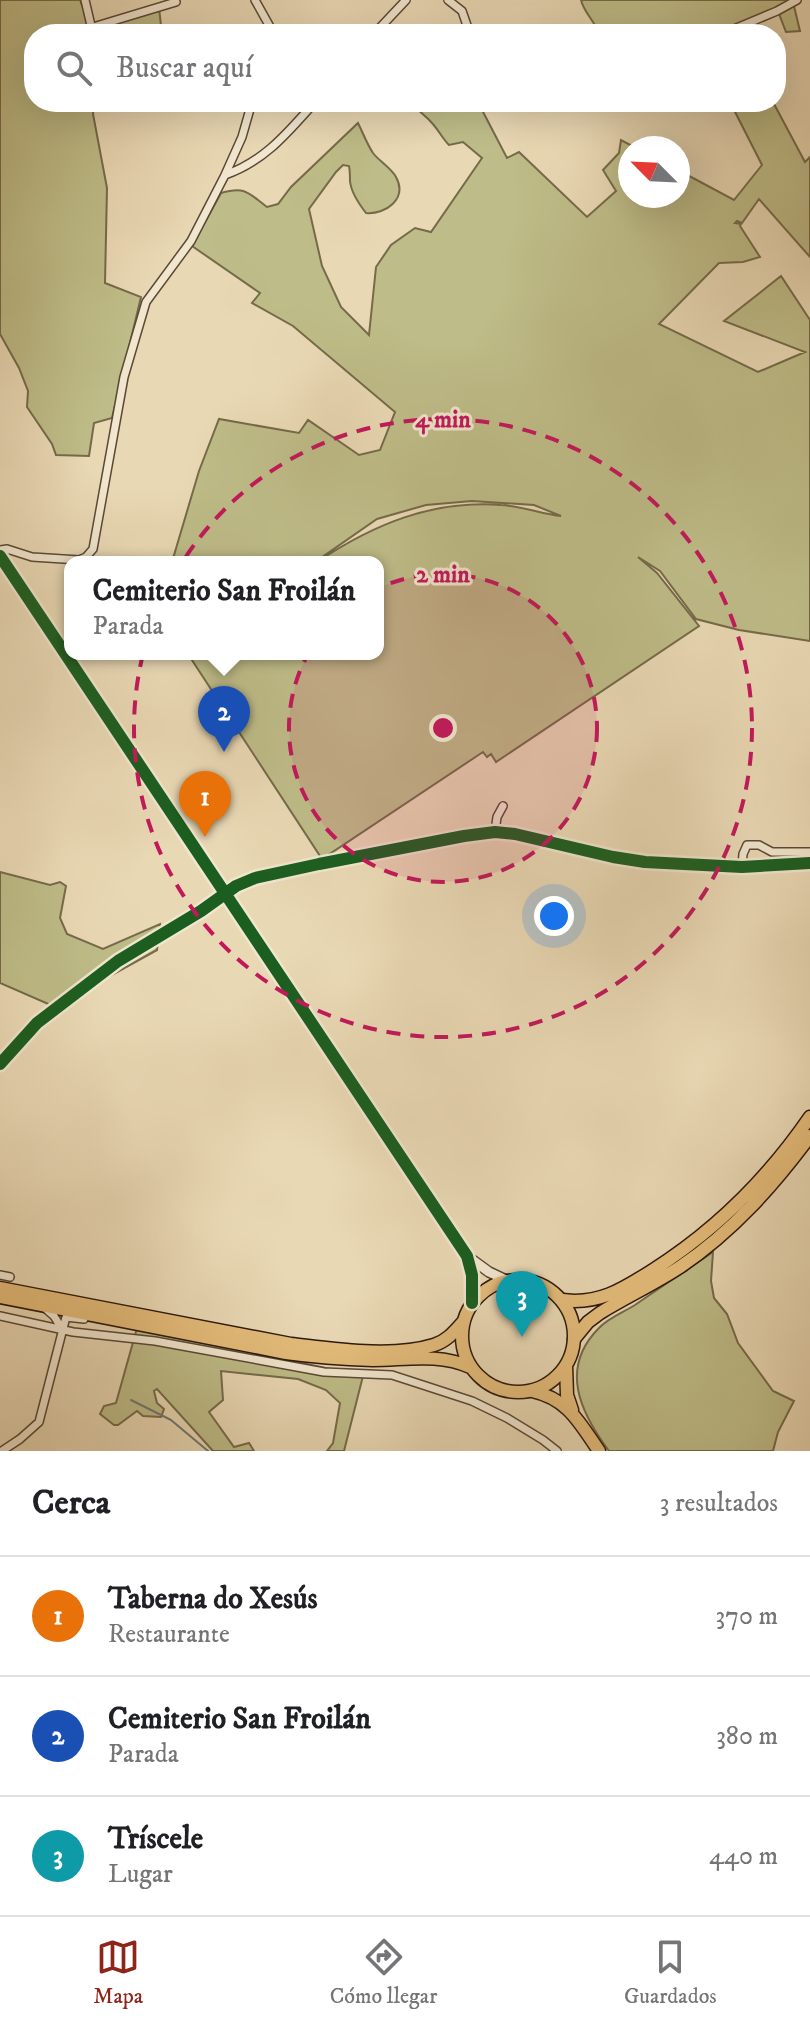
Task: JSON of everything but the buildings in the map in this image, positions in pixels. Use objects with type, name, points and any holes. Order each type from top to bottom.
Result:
[{"type":"highway","points":[[562,1300],[583,1302],[615,1292],[686,1248],[761,1180],[789,1148],[810,1117]]},
{"type":"highway","points":[[574,1339],[600,1313],[679,1268],[712,1244],[750,1209],[810,1136]]},
{"type":"highway","points":[[0,1288],[291,1344],[398,1350],[437,1344],[452,1335],[463,1322],[472,1303],[487,1288],[506,1280],[522,1279],[551,1289],[562,1300],[574,1325],[572,1353],[566,1366],[557,1377],[532,1391]]},
{"type":"highway","points":[[0,1297],[312,1357],[371,1360],[442,1358],[470,1367]]},
{"type":"highway","points":[[463,1322],[461,1337],[464,1353],[470,1367],[482,1380],[497,1389],[532,1391],[559,1400],[573,1413],[599,1451]]},
{"type":"highway","points":[[566,1366],[567,1395],[573,1413]]},
{"type":"street","points":[[85,0],[91,24]]},
{"type":"street","points":[[255,0],[268,24]]},
{"type":"street","points":[[383,24],[406,0]]},
{"type":"street","points":[[448,0],[462,11],[467,24]]},
{"type":"street","points":[[746,24],[797,0]]},
{"type":"street","points":[[113,24],[176,2]]},
{"type":"street","points":[[87,556],[93,549],[124,377],[146,302],[191,241],[225,175],[249,112]]},
{"type":"street","points":[[225,175],[273,149],[306,112]]},
{"type":"street","points":[[64,559],[32,557],[7,549],[0,553],[64,651]]},
{"type":"street","points":[[70,660],[467,1256],[472,1275],[472,1303]]},
{"type":"street","points":[[495,832],[497,817],[503,806]]},
{"type":"street","points":[[0,1064],[37,1023],[118,961],[236,886],[255,878],[495,832],[645,862],[742,867],[810,863]]},
{"type":"street","points":[[742,867],[747,845],[759,845],[772,852],[810,852]]},
{"type":"street","points":[[467,1256],[506,1280]]},
{"type":"street","points":[[0,1275],[10,1277]]},
{"type":"street","points":[[37,1305],[54,1316],[62,1329]]},
{"type":"street","points":[[0,1316],[93,1335],[155,1341],[324,1372],[392,1375],[472,1401],[507,1418],[557,1451]]},
{"type":"street","points":[[2,1451],[39,1422],[66,1317],[102,1317]]},
{"type":"shaded area","points":[[0,0],[80,0],[90,24],[24,24],[24,112],[93,112],[107,188],[105,283],[141,297],[112,418],[94,423],[89,456],[56,455],[27,407],[28,391],[0,334]]},
{"type":"shaded area","points":[[581,0],[800,0],[794,6],[800,31],[786,32],[786,24],[783,24],[779,14],[755,24],[594,24]]},
{"type":"shaded area","points":[[159,8],[161,24],[102,24]]},
{"type":"shaded area","points":[[421,112],[483,112],[507,158],[519,152],[587,217],[616,191],[603,170],[618,154],[618,208],[690,208],[690,176],[734,200],[762,165],[735,112],[778,112],[805,162],[810,157],[810,257],[759,199],[742,223],[735,223],[741,224],[760,257],[743,262],[719,263],[659,324],[758,372],[805,352],[724,321],[781,276],[810,320],[810,641],[739,630],[696,619],[660,571],[638,557],[657,573],[699,626],[496,762],[491,754],[487,757],[483,752],[322,859],[192,660],[384,660],[384,556],[326,556],[360,536],[404,517],[451,506],[501,505],[561,516],[534,505],[472,501],[426,505],[377,519],[324,556],[174,556],[199,471],[219,419],[299,433],[308,420],[359,455],[380,450],[395,412],[293,326],[252,303],[260,293],[192,246],[221,193],[242,191],[267,207],[278,204],[291,187],[358,123],[373,153],[396,177],[399,185],[397,199],[387,208],[366,213],[352,190],[349,166],[343,165],[309,209],[322,266],[341,307],[369,335],[376,267],[391,245],[415,228],[431,232],[482,158],[463,142],[449,145]]},
{"type":"shaded area","points":[[0,872],[50,885],[60,882],[66,886],[60,918],[67,934],[103,949],[160,924],[157,950],[99,982],[58,1015],[48,1015],[53,1006],[0,983]]},
{"type":"shaded area","points":[[713,1252],[711,1281],[714,1298],[727,1314],[738,1343],[773,1391],[794,1401],[778,1432],[773,1451],[609,1451],[590,1421],[578,1390],[577,1374],[587,1343],[607,1321]]},
{"type":"shaded area","points":[[137,1328],[363,1376],[344,1451],[327,1451],[333,1443],[340,1403],[326,1390],[298,1379],[221,1371],[223,1400],[209,1412],[234,1447],[249,1443],[254,1451],[213,1451],[157,1389],[154,1391],[157,1403],[164,1409],[161,1417],[143,1416],[137,1411],[114,1425],[100,1414],[104,1406],[116,1403]]},
{"type":"waterway","points":[[131,1400],[171,1420],[208,1451]]},
{"type":"cycle path","points":[[0,556],[64,652]]},
{"type":"cycle path","points":[[69,660],[467,1256],[472,1275],[472,1303]]},
{"type":"cycle path","points":[[0,1064],[37,1023],[118,961],[236,886],[255,878],[495,832],[645,862],[742,867],[810,863]]},
{"type":"place","name":"Cemiterio San Froilán","points":[[224,752]]},
{"type":"place","name":"Taberna do Xesús","points":[[205,837]]},
{"type":"place","name":"Tríscele","points":[[522,1337]]}]
